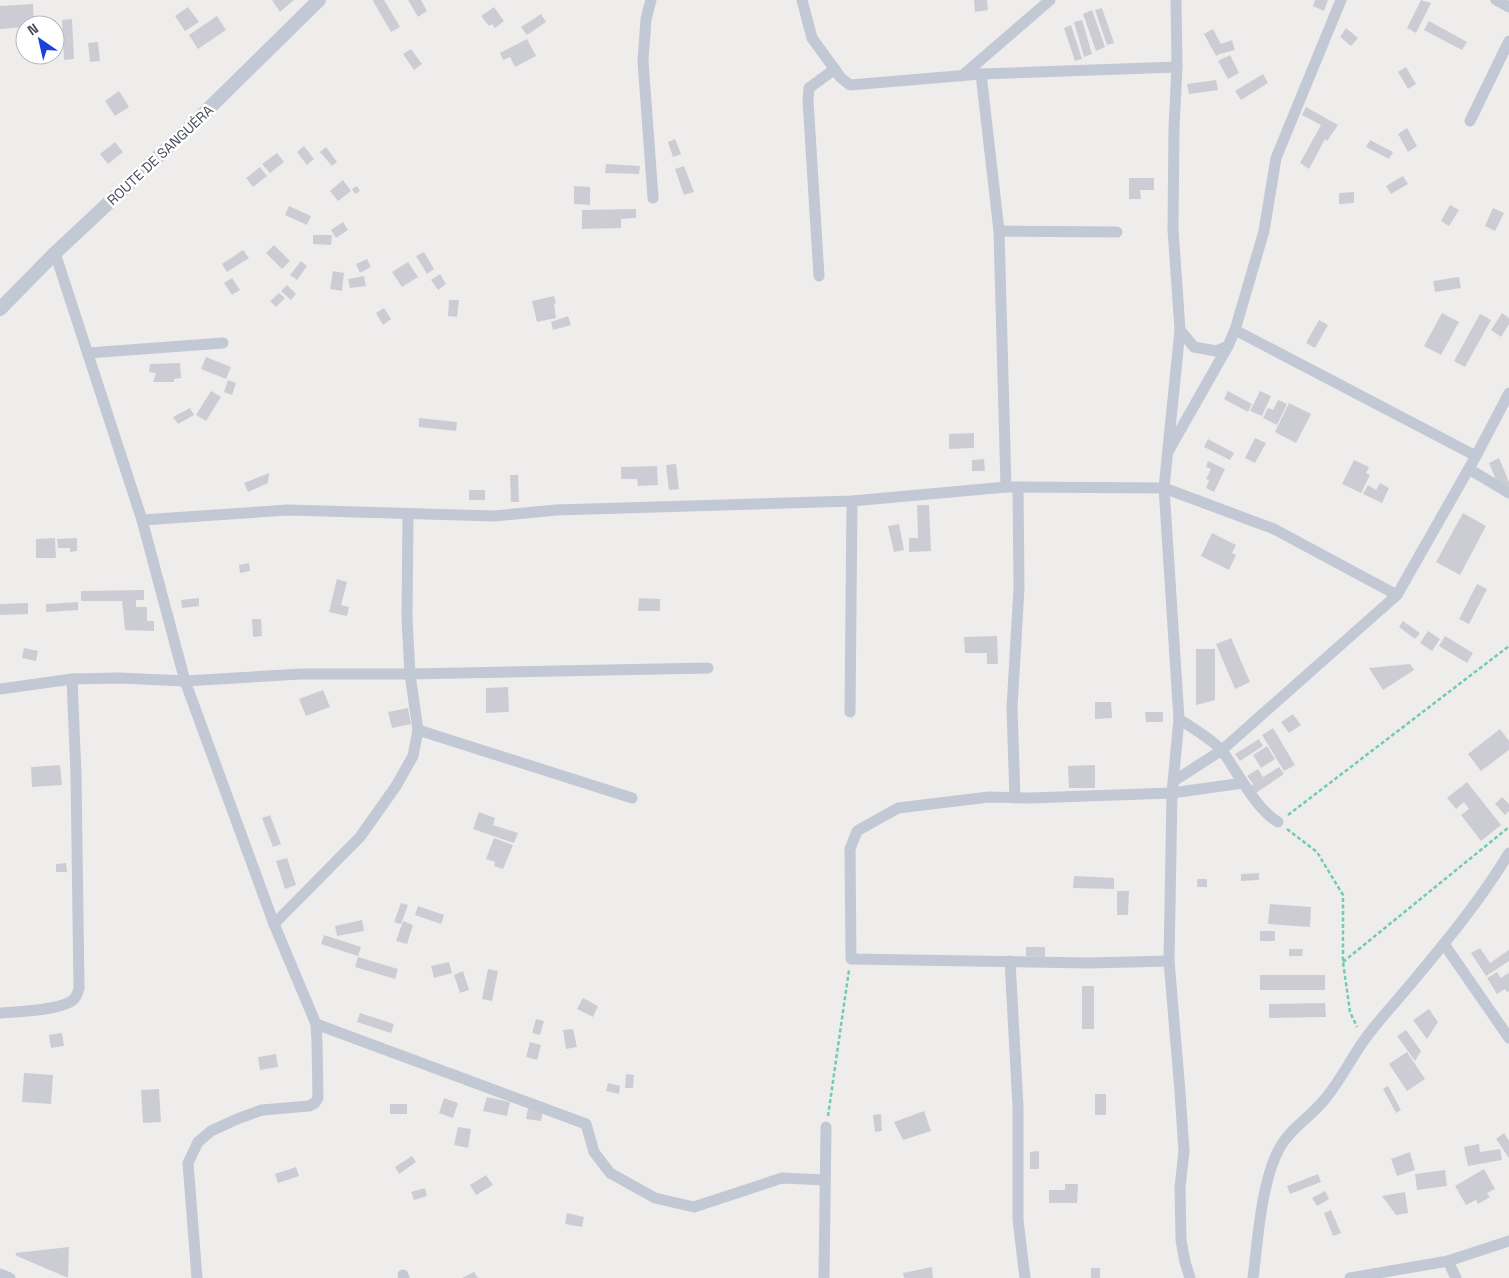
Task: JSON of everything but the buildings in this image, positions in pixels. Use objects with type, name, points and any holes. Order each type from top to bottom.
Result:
[{"type":"street","name":"ROUTE DE SANGUÉRA","points":[[0,309],[55,253],[194,123],[319,0]]},
{"type":"street","points":[[651,0],[646,19],[643,61],[653,198]]},
{"type":"street","points":[[802,0],[812,38],[841,78],[850,85],[981,74],[1177,67]]},
{"type":"street","points":[[962,76],[1050,0]]},
{"type":"street","points":[[1176,0],[1177,67],[1173,229],[1180,330],[1164,488],[1179,719],[1173,787],[1169,961],[1184,1150],[1180,1187],[1181,1240],[1190,1278]]},
{"type":"street","points":[[1167,453],[1228,346],[1235,330],[1264,231],[1276,158],[1341,0]]},
{"type":"street","points":[[1496,0],[1509,8]]},
{"type":"street","points":[[1470,121],[1509,41]]},
{"type":"street","points":[[819,276],[808,101],[809,88],[835,69]]},
{"type":"street","points":[[981,74],[999,231],[1006,487]]},
{"type":"street","points":[[999,231],[1117,232]]},
{"type":"street","points":[[55,253],[142,520],[185,681],[274,924],[316,1024],[318,1098],[315,1103],[310,1106],[262,1110],[211,1131],[198,1142],[188,1163],[197,1278]]},
{"type":"street","points":[[1180,330],[1194,347],[1216,351],[1228,346]]},
{"type":"street","points":[[1235,330],[1476,456]]},
{"type":"street","points":[[88,353],[223,344]]},
{"type":"street","points":[[1173,787],[1222,750],[1397,595],[1469,469],[1509,393]]},
{"type":"street","points":[[1469,469],[1509,493]]},
{"type":"street","points":[[142,520],[288,510],[494,516],[556,510],[852,501],[1006,487],[1164,488],[1274,529],[1397,595]]},
{"type":"street","points":[[1015,798],[1012,708],[1019,588],[1018,487]]},
{"type":"street","points":[[850,712],[852,501]]},
{"type":"street","points":[[274,924],[360,837],[396,786],[413,756],[418,730],[410,674],[407,619],[408,514]]},
{"type":"street","points":[[0,689],[72,679],[119,678],[185,681],[302,674],[410,674],[708,668]]},
{"type":"street","points":[[0,1013],[40,1010],[69,1003],[75,998],[79,988],[76,783],[72,679]]},
{"type":"street","points":[[1179,719],[1222,750],[1243,783],[1270,818],[1278,822]]},
{"type":"street","points":[[418,730],[632,798]]},
{"type":"street","points":[[1169,961],[1089,963],[851,959],[850,849],[857,831],[898,808],[989,797],[1015,798],[1243,783]]},
{"type":"street","points":[[1253,1278],[1269,1176],[1279,1150],[1287,1136],[1325,1100],[1347,1069],[1364,1040],[1444,944],[1492,882],[1509,853]]},
{"type":"street","points":[[1444,944],[1509,1038]]},
{"type":"street","points":[[1010,961],[1018,1107],[1018,1220],[1026,1278]]},
{"type":"street","points":[[316,1024],[586,1124],[594,1152],[610,1173],[655,1198],[694,1207],[782,1178],[825,1180]]},
{"type":"street","points":[[824,1278],[826,1127]]},
{"type":"street","points":[[1350,1278],[1448,1261],[1509,1241]]},
{"type":"street","points":[[1448,1261],[1456,1278]]},
{"type":"street","points":[[0,1274],[10,1278]]},
{"type":"path","points":[[1364,1040],[1350,1012],[1343,962],[1343,895],[1316,852],[1278,822],[1509,646]]},
{"type":"path","points":[[1343,962],[1509,827]]},
{"type":"path","points":[[826,1127],[851,959]]}]
